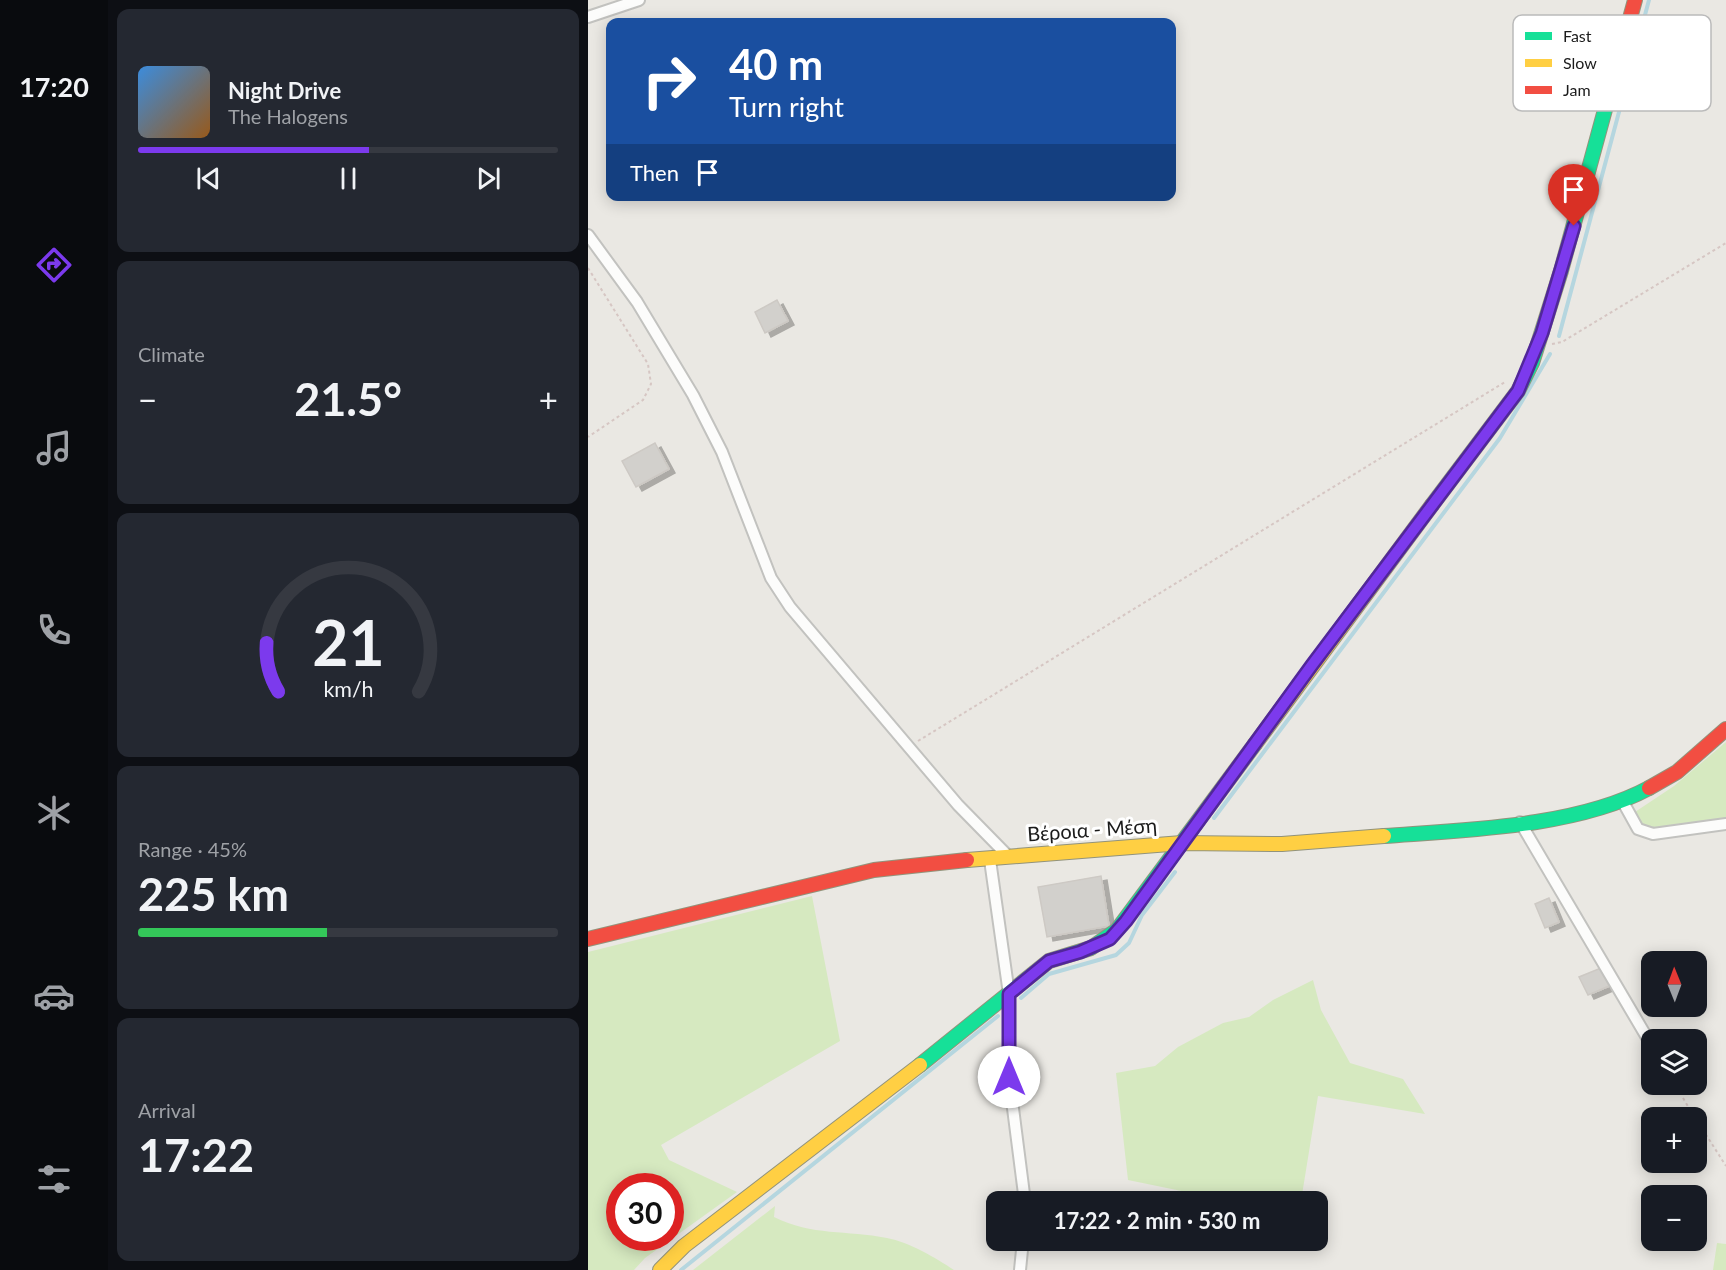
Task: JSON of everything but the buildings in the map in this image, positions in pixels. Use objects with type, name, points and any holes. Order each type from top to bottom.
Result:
[{"type":"street","points":[[588,16],[639,0]]},
{"type":"street","points":[[1631,15],[1635,0]]},
{"type":"street","points":[[660,1270],[684,1246],[881,1096],[1049,961],[1080,952],[1110,939],[1126,921],[1498,418],[1525,376],[1538,347],[1561,271],[1605,111]]},
{"type":"street","points":[[588,235],[637,302],[693,395],[722,452],[771,578],[812,634],[908,747],[958,805],[1008,856]]},
{"type":"street","name":"Βέροια - Μέση","points":[[588,939],[874,870],[990,860],[1008,856],[1182,843],[1282,844],[1476,829],[1520,822],[1623,802],[1677,772],[1726,729]]},
{"type":"street","points":[[1623,802],[1638,829],[1653,834],[1726,824]]},
{"type":"street","points":[[1520,822],[1642,1029]]},
{"type":"street","points":[[990,860],[1009,994],[1009,1077],[1024,1191]]},
{"type":"street","points":[[1020,1270],[1022,1251]]},
{"type":"path","points":[[1538,347],[1562,342],[1726,243]]},
{"type":"path","points":[[588,268],[648,364],[651,384],[643,400],[588,437]]},
{"type":"path","points":[[908,747],[1509,380],[1525,376]]},
{"type":"path","points":[[1707,1136],[1726,1166]]},
{"type":"green space","points":[[1726,742],[1726,819],[1659,830],[1642,826],[1635,812],[1674,786]]},
{"type":"green space","points":[[812,896],[840,1041],[661,1145],[669,1160],[737,1192],[684,1230],[684,1173],[606,1173],[606,1251],[655,1251],[634,1270],[588,1270],[588,952]]},
{"type":"green space","points":[[1313,980],[1321,1010],[1350,1063],[1403,1079],[1425,1114],[1318,1096],[1303,1191],[1181,1191],[1128,1180],[1116,1073],[1155,1066],[1178,1047],[1223,1023],[1249,1017],[1273,1000]]},
{"type":"green space","points":[[775,1206],[774,1217],[788,1223],[816,1230],[895,1240],[922,1251],[954,1270],[693,1270]]},
{"type":"green space","points":[[1717,1243],[1726,1244],[1726,1270],[1713,1270]]},
{"type":"waterway","points":[[1645,15],[1649,0]]},
{"type":"waterway","points":[[1559,336],[1619,111]]},
{"type":"waterway","points":[[1214,818],[1500,438],[1550,354]]},
{"type":"waterway","points":[[1021,998],[1049,974],[1116,955],[1129,943],[1142,915],[1175,872]]},
{"type":"waterway","points":[[681,1270],[998,1016]]},
{"type":"traffic: fast","points":[[1432,505],[1518,391],[1532,363],[1561,271],[1605,111]]},
{"type":"traffic: fast","points":[[920,1065],[1049,961],[1091,948],[1117,930],[1255,744]]},
{"type":"traffic: fast","points":[[1384,836],[1484,828],[1555,819],[1620,801],[1649,788]]},
{"type":"traffic: slow","points":[[1255,744],[1432,505]]},
{"type":"traffic: slow","points":[[967,860],[1182,843],[1282,844],[1384,836]]},
{"type":"traffic: slow","points":[[660,1270],[684,1246],[920,1065]]},
{"type":"traffic: jam","points":[[1631,15],[1635,0]]},
{"type":"traffic: jam","points":[[1649,788],[1677,772],[1726,729]]},
{"type":"traffic: jam","points":[[588,939],[874,870],[967,860]]},
{"type":"route","points":[[1009,1077],[1009,994],[1049,961],[1080,952],[1110,939],[1126,921],[1312,665],[1518,391],[1532,363],[1574,226]]}]
